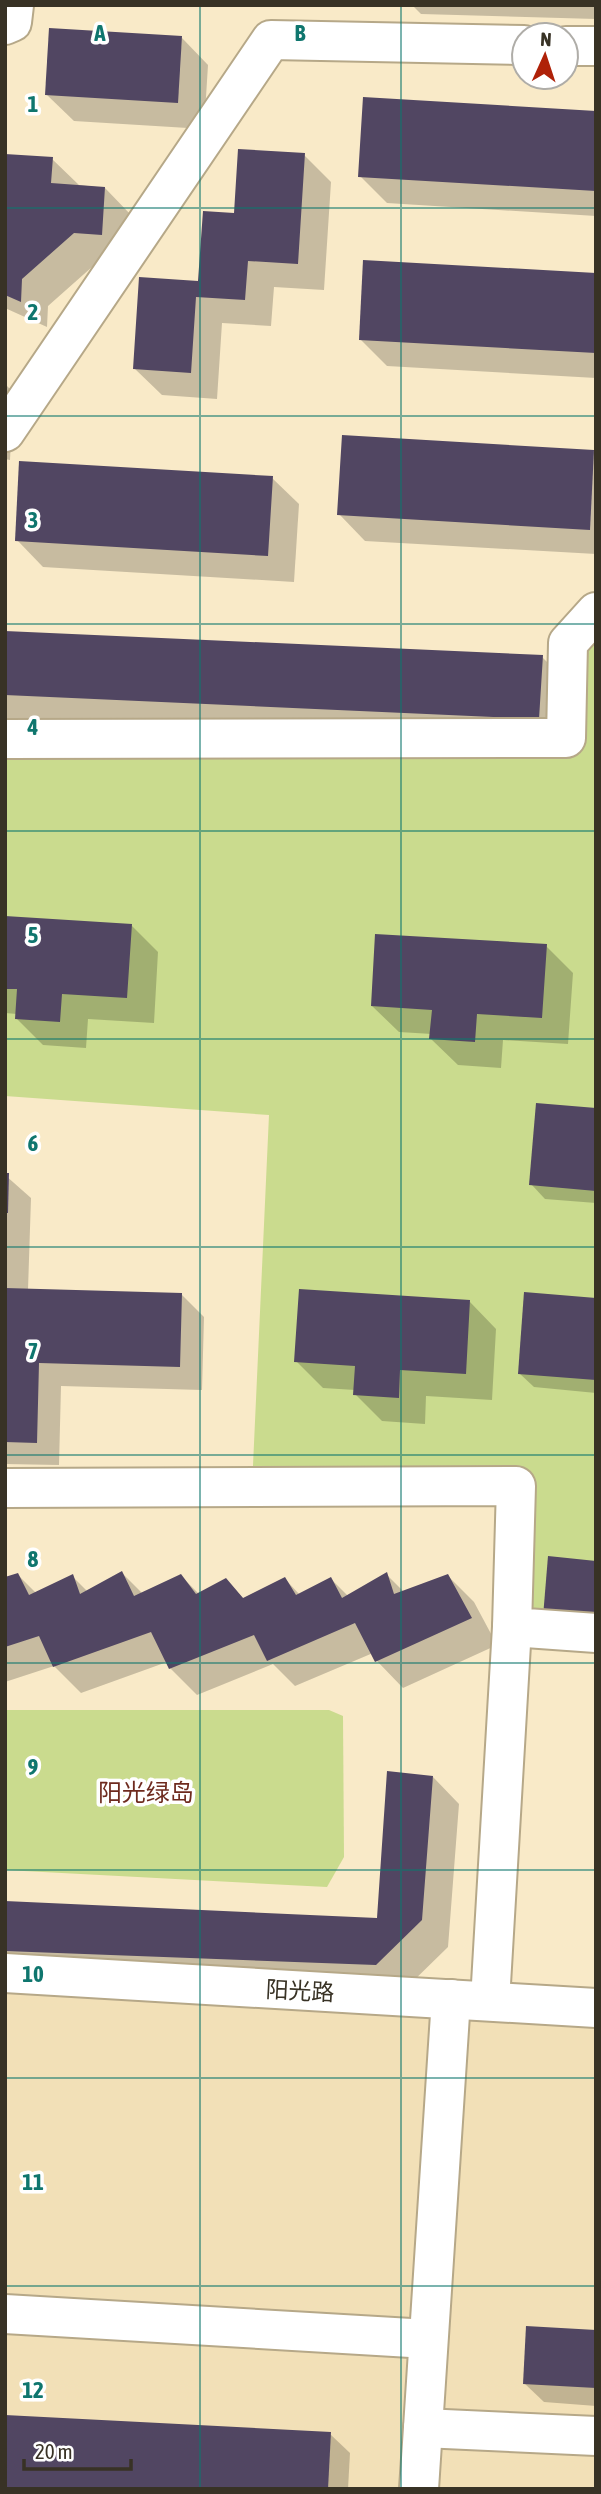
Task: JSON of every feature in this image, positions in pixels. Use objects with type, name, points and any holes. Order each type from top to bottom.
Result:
[{"type":"street","points":[[5,25],[12,22],[14,5]]},
{"type":"street","points":[[5,432],[271,40],[510,45]]},
{"type":"street","points":[[5,739],[566,738],[568,643],[596,612]]},
{"type":"street","points":[[5,1488],[516,1486],[512,1627],[490,2001]]},
{"type":"street","points":[[512,1627],[596,1633]]},
{"type":"street","name":"阳光路","points":[[5,1973],[596,2008]]},
{"type":"street","points":[[419,2489],[451,1999]]},
{"type":"street","points":[[5,2314],[428,2339]]},
{"type":"street","points":[[423,2428],[596,2436]]},
{"type":"shaded area","points":[[5,1973],[596,2008],[596,2489],[5,2489]]},
{"type":"green space","points":[[596,612],[596,1633],[512,1627],[516,1486],[252,1487],[269,1115],[5,1096],[5,739],[566,738]]},
{"type":"green space","points":[[5,1710],[329,1710],[343,1716],[344,1857],[327,1887],[5,1870]]},
{"type":"building","points":[[49,28],[182,36],[178,103],[45,95]]},
{"type":"building","points":[[363,97],[596,111],[596,191],[358,177]]},
{"type":"building","points":[[238,149],[305,153],[298,264],[248,261],[245,300],[196,297],[191,373],[133,369],[139,277],[198,281],[203,211],[234,213]]},
{"type":"building","points":[[5,154],[53,157],[51,183],[105,187],[102,235],[74,233],[22,279],[21,302],[5,295]]},
{"type":"building","points":[[363,260],[596,273],[596,353],[359,340]]},
{"type":"building","points":[[342,435],[594,450],[590,530],[337,515]]},
{"type":"building","points":[[19,461],[273,476],[268,556],[15,541]]},
{"type":"building","points":[[5,631],[543,655],[539,719],[5,695]]},
{"type":"building","points":[[5,916],[132,924],[127,998],[62,994],[60,1022],[15,1019],[17,989],[5,989]]},
{"type":"building","points":[[375,934],[547,944],[542,1018],[477,1014],[475,1042],[429,1039],[432,1010],[371,1006]]},
{"type":"building","points":[[536,1103],[596,1108],[596,1191],[529,1185]]},
{"type":"building","points":[[5,1173],[9,1173],[8,1213],[5,1213]]},
{"type":"building","points":[[5,1288],[182,1293],[180,1367],[39,1363],[37,1443],[5,1442]]},
{"type":"building","points":[[299,1289],[470,1300],[466,1374],[400,1370],[399,1398],[353,1395],[355,1366],[294,1362]]},
{"type":"building","points":[[524,1292],[596,1298],[596,1380],[518,1374]]},
{"type":"building","points":[[548,1556],[596,1561],[596,1622],[543,1617]]},
{"type":"building","points":[[122,1571],[134,1596],[181,1574],[196,1594],[226,1578],[243,1598],[285,1577],[296,1595],[331,1577],[342,1598],[387,1572],[394,1594],[448,1574],[472,1618],[375,1662],[355,1623],[267,1661],[254,1635],[169,1669],[151,1632],[53,1667],[39,1636],[5,1647],[5,1577],[18,1573],[29,1595],[73,1574],[80,1594]]},
{"type":"building","points":[[387,1771],[433,1776],[422,1920],[376,1965],[5,1951],[5,1901],[377,1918]]},
{"type":"building","points":[[526,2326],[596,2330],[596,2388],[523,2384]]},
{"type":"building","points":[[5,2415],[331,2432],[328,2489],[5,2489]]},
{"type":"district","name":"阳光绿岛","points":[[146,1793]]}]
